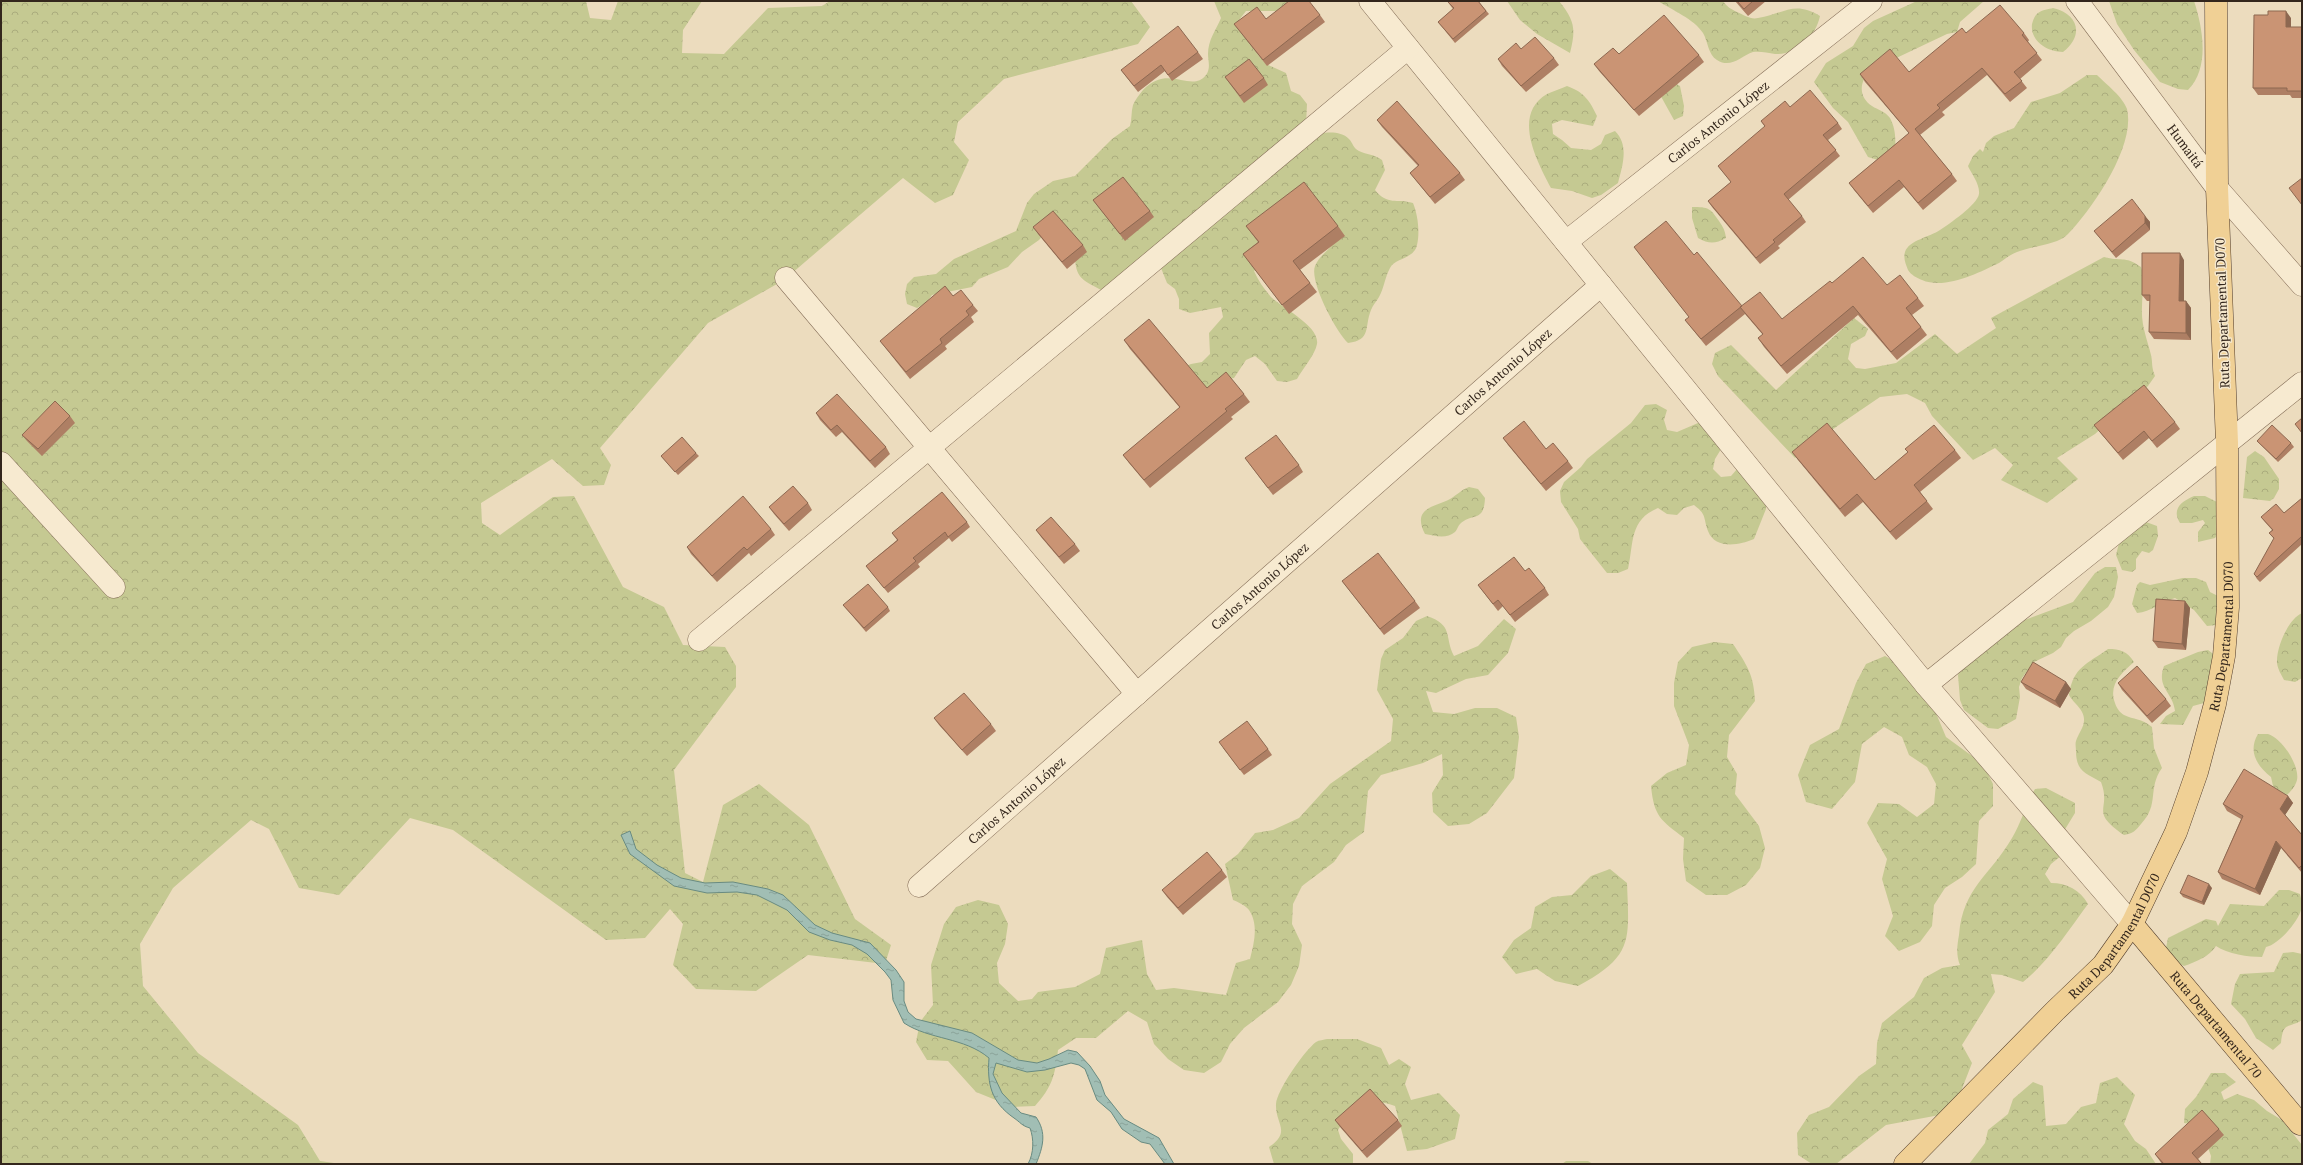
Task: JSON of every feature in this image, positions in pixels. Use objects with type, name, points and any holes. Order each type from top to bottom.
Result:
[{"type":"main road","name":"Ruta Departamental D070","points":[[1905,1164],[2055,1011],[2103,965],[2132,924],[2176,832],[2197,772],[2215,704],[2224,656],[2228,607],[2226,443],[2217,188],[2216,1]]},
{"type":"main road","name":"Ruta Departamental 70","points":[[2132,924],[2301,1124]]},
{"type":"street","points":[[1370,1],[1926,685],[2132,924]]},
{"type":"street","name":"Carlos Antonio López","points":[[1566,242],[1871,1]]},
{"type":"street","name":"Humaitá","points":[[2077,1],[2217,188],[2302,285]]},
{"type":"street","points":[[699,640],[1408,48]]},
{"type":"street","points":[[786,278],[1137,694]]},
{"type":"street","name":"Carlos Antonio López","points":[[919,886],[1601,285]]},
{"type":"street","points":[[1926,685],[2302,383]]},
{"type":"street","points":[[1,462],[114,588]]},
{"type":"green space","points":[[1,1],[586,1],[590,18],[611,20],[618,1],[702,1],[683,30],[682,53],[724,54],[768,8],[822,6],[830,1],[1131,1],[1150,27],[1138,44],[1004,79],[958,122],[954,142],[969,160],[953,195],[935,203],[903,178],[784,280],[708,323],[600,448],[611,465],[604,485],[583,486],[552,459],[481,503],[482,523],[500,535],[553,497],[574,496],[623,587],[664,607],[683,645],[725,647],[736,666],[736,687],[674,770],[685,873],[703,882],[723,805],[759,784],[809,825],[855,919],[891,945],[885,964],[808,955],[756,991],[696,989],[673,965],[683,924],[670,909],[645,938],[606,940],[453,830],[410,818],[339,895],[299,888],[269,829],[251,820],[173,888],[140,944],[143,986],[198,1053],[298,1125],[320,1161],[341,1164],[1,1164]]},
{"type":"green space","points":[[1214,1],[1297,1],[1288,11],[1246,11],[1239,20],[1259,56],[1266,64],[1286,73],[1291,91],[1300,95],[1307,104],[1306,125],[1318,134],[1338,133],[1346,136],[1357,150],[1382,160],[1385,170],[1375,190],[1388,200],[1413,203],[1418,224],[1417,245],[1412,253],[1396,262],[1390,268],[1381,294],[1371,310],[1366,332],[1361,339],[1348,343],[1343,337],[1325,306],[1316,283],[1314,273],[1315,266],[1319,259],[1335,242],[1262,265],[1254,271],[1257,278],[1271,297],[1307,324],[1316,337],[1317,344],[1314,353],[1297,379],[1287,382],[1277,381],[1265,364],[1255,356],[1246,360],[1234,378],[1224,380],[1207,392],[1181,368],[1202,362],[1210,354],[1209,333],[1223,317],[1221,307],[1190,313],[1179,309],[1179,299],[1175,289],[1167,283],[1159,263],[1101,290],[1080,277],[1076,268],[1075,253],[1046,232],[1039,240],[1022,252],[1008,267],[979,279],[972,287],[932,295],[926,303],[917,308],[907,304],[905,294],[907,284],[914,277],[936,274],[954,259],[1016,231],[1027,203],[1034,194],[1053,181],[1075,176],[1112,139],[1130,126],[1134,103],[1143,90],[1153,82],[1170,78],[1193,82],[1200,80],[1206,75],[1209,67],[1209,44],[1221,18]]},
{"type":"green space","points":[[1507,1],[1559,1],[1568,14],[1573,26],[1573,38],[1570,53],[1537,34],[1520,20]]},
{"type":"green space","points":[[1658,1],[1723,1],[1731,9],[1753,18],[1796,9],[1811,11],[1820,16],[1818,23],[1810,37],[1798,48],[1775,54],[1753,52],[1736,61],[1727,63],[1714,58],[1705,36],[1694,23]]},
{"type":"green space","points":[[1917,1],[1984,1],[1960,22],[1957,32],[1947,34],[1871,70],[1864,78],[1862,93],[1864,98],[1872,106],[1884,112],[1890,118],[1895,133],[1895,148],[1878,160],[1868,157],[1848,122],[1833,108],[1814,82],[1826,63],[1853,46],[1864,28],[1873,21]]},
{"type":"green space","points":[[2109,1],[2194,1],[2200,23],[2203,47],[2199,71],[2195,81],[2188,90],[2178,89],[2160,82],[2134,50],[2117,24]]},
{"type":"green space","points":[[2053,8],[2068,15],[2076,26],[2074,39],[2070,46],[2063,52],[2046,48],[2037,40],[2032,30],[2032,22],[2037,14],[2043,10]]},
{"type":"green space","points":[[2087,75],[2097,75],[2118,95],[2127,109],[2128,124],[2125,141],[2110,176],[2100,193],[2078,223],[2064,238],[2058,241],[2015,253],[1999,263],[1961,279],[1951,282],[1931,283],[1914,276],[1908,270],[1906,264],[1904,254],[1907,248],[1911,244],[1936,232],[1962,214],[1968,209],[1979,194],[1978,187],[1968,166],[1973,156],[1980,149],[1983,152],[1986,143],[1994,136],[2014,128],[2031,102],[2060,93]]},
{"type":"green space","points":[[1670,80],[1680,86],[1684,106],[1683,116],[1674,120],[1653,82]]},
{"type":"green space","points":[[1567,86],[1578,91],[1586,98],[1597,116],[1593,126],[1562,120],[1552,124],[1553,134],[1571,148],[1591,150],[1601,144],[1605,135],[1615,131],[1622,142],[1624,155],[1618,183],[1601,195],[1592,198],[1572,191],[1551,188],[1540,166],[1531,140],[1529,126],[1531,114],[1536,103],[1547,94]]},
{"type":"green space","points":[[1692,207],[1702,207],[1711,211],[1723,227],[1726,238],[1712,242],[1698,238],[1692,218]]},
{"type":"green space","points":[[2104,257],[2130,261],[2141,267],[2144,282],[2142,320],[2155,376],[2148,386],[2095,434],[2057,458],[2078,479],[2047,503],[2001,480],[2013,465],[1995,448],[1973,460],[1932,416],[1925,403],[1907,394],[1880,397],[1836,427],[1795,458],[1718,376],[1712,364],[1715,353],[1731,345],[1776,390],[1854,318],[1868,329],[1865,336],[1851,344],[1848,359],[1856,368],[1865,369],[1896,363],[1935,334],[1957,354],[1996,328],[1991,318]]},
{"type":"green space","points":[[1656,404],[1667,410],[1664,420],[1667,430],[1677,432],[1698,423],[1708,426],[1726,441],[1715,459],[1713,469],[1721,477],[1731,476],[1738,468],[1766,498],[1766,509],[1754,539],[1742,543],[1728,544],[1716,541],[1711,537],[1703,514],[1694,505],[1684,508],[1677,515],[1667,514],[1658,508],[1642,519],[1637,526],[1632,541],[1628,569],[1618,573],[1607,573],[1580,539],[1578,529],[1561,502],[1560,491],[1564,482],[1581,467],[1587,459],[1631,423],[1645,405]]},
{"type":"green space","points":[[2255,451],[2264,457],[2279,479],[2279,489],[2274,498],[2270,501],[2243,498],[2247,457]]},
{"type":"green space","points":[[1469,487],[1478,489],[1485,498],[1484,506],[1480,514],[1465,520],[1460,524],[1455,532],[1448,536],[1433,536],[1425,534],[1421,525],[1423,513],[1432,506],[1450,499]]},
{"type":"green space","points":[[2194,496],[2205,496],[2221,504],[2222,528],[2215,538],[2198,542],[2198,532],[2205,523],[2203,520],[2192,523],[2180,523],[2177,514],[2179,506],[2185,500]]},
{"type":"green space","points":[[2146,522],[2157,526],[2158,536],[2153,550],[2149,553],[2142,551],[2136,559],[2136,569],[2132,572],[2122,570],[2116,555],[2120,539]]},
{"type":"green space","points":[[2105,567],[2116,567],[2118,577],[2114,597],[2108,607],[2091,621],[2074,631],[2066,638],[2061,647],[2053,653],[2034,662],[2022,678],[2019,687],[2020,697],[2016,719],[1998,729],[1988,728],[1964,710],[1960,700],[1958,675],[1961,669],[2022,621],[2073,602],[2095,573]]},
{"type":"green space","points":[[2183,578],[2196,578],[2206,582],[2210,592],[2230,602],[2217,625],[2207,626],[2194,610],[2175,598],[2147,611],[2137,613],[2132,604],[2137,585],[2140,582],[2150,585]]},
{"type":"green space","points":[[2302,613],[2302,678],[2295,682],[2284,680],[2277,663],[2281,642],[2292,621]]},
{"type":"green space","points":[[1427,616],[1441,623],[1445,628],[1454,656],[1478,646],[1504,619],[1516,629],[1508,653],[1488,675],[1466,679],[1436,693],[1426,691],[1433,712],[1454,714],[1475,708],[1497,708],[1516,717],[1519,737],[1514,778],[1487,813],[1469,824],[1448,826],[1433,812],[1432,793],[1443,775],[1442,754],[1423,763],[1381,775],[1368,791],[1364,832],[1346,845],[1334,862],[1302,886],[1293,904],[1292,924],[1302,945],[1299,966],[1291,985],[1278,1002],[1244,1028],[1230,1044],[1221,1062],[1204,1073],[1184,1070],[1168,1059],[1154,1044],[1147,1022],[1128,1011],[1096,1038],[1076,1038],[1058,1050],[1056,1067],[1052,1081],[1035,1106],[1013,1107],[976,1092],[948,1061],[927,1060],[916,1042],[920,1022],[933,1005],[931,965],[944,924],[956,907],[978,900],[999,905],[1008,924],[1005,944],[997,963],[999,983],[1018,1001],[1032,999],[1038,992],[1075,987],[1100,974],[1106,948],[1142,940],[1147,974],[1156,990],[1174,988],[1226,995],[1236,963],[1250,959],[1255,928],[1249,910],[1233,900],[1225,864],[1238,854],[1255,833],[1273,830],[1299,818],[1330,784],[1391,741],[1393,719],[1377,690],[1381,659],[1385,650],[1403,638],[1416,621]]},
{"type":"green space","points":[[1714,642],[1733,644],[1746,664],[1753,684],[1755,701],[1729,735],[1727,757],[1737,774],[1735,794],[1759,826],[1765,848],[1760,868],[1746,885],[1727,895],[1706,895],[1686,881],[1683,859],[1684,838],[1660,817],[1654,805],[1651,786],[1667,773],[1686,765],[1689,745],[1674,706],[1674,683],[1678,662],[1692,647]]},
{"type":"green space","points":[[2108,649],[2123,651],[2129,655],[2134,662],[2117,680],[2113,690],[2113,696],[2118,710],[2123,714],[2144,722],[2152,727],[2154,748],[2162,768],[2155,783],[2152,803],[2147,817],[2134,831],[2124,835],[2113,827],[2104,815],[2104,792],[2101,782],[2082,771],[2076,758],[2076,742],[2084,724],[2084,716],[2069,695],[2074,678],[2082,667]]},
{"type":"green space","points":[[2208,650],[2216,656],[2208,694],[2204,703],[2193,706],[2183,725],[2160,724],[2166,716],[2175,711],[2174,705],[2163,685],[2162,673],[2164,666],[2198,652]]},
{"type":"green space","points":[[1885,656],[1902,666],[1930,699],[1946,737],[1983,764],[1993,784],[1993,806],[1979,821],[1976,864],[1962,877],[1945,888],[1934,905],[1932,926],[1920,942],[1899,951],[1885,936],[1893,916],[1882,879],[1887,859],[1867,823],[1878,803],[1899,804],[1917,817],[1934,804],[1936,784],[1927,767],[1909,755],[1902,737],[1884,727],[1862,744],[1855,782],[1832,809],[1806,802],[1798,775],[1810,745],[1839,729],[1856,683],[1866,664]]},
{"type":"green space","points":[[2258,734],[2268,734],[2279,741],[2289,753],[2296,767],[2296,783],[2284,798],[2273,786],[2271,777],[2261,768],[2255,757],[2254,746]]},
{"type":"green space","points":[[2046,788],[2075,803],[2075,813],[2064,831],[2067,851],[2051,864],[2045,874],[2051,883],[2062,884],[2077,891],[2088,904],[2050,955],[2023,982],[2002,975],[1991,974],[1995,992],[1962,1045],[1972,1063],[1958,1099],[1945,1114],[1886,1125],[1836,1164],[1812,1164],[1798,1155],[1797,1133],[1809,1115],[1829,1107],[1859,1076],[1876,1064],[1877,1043],[1882,1023],[1914,997],[1924,978],[1942,968],[1960,965],[1957,954],[1958,943],[1966,905],[1972,893],[2012,838],[2035,789]]},
{"type":"green space","points":[[1610,869],[1627,883],[1627,933],[1624,945],[1619,955],[1610,965],[1578,986],[1555,981],[1537,969],[1516,974],[1502,957],[1514,940],[1531,928],[1535,907],[1552,897],[1572,895],[1591,876]]},
{"type":"green space","points":[[2279,890],[2289,890],[2300,894],[2302,908],[2292,926],[2282,938],[2266,947],[2262,957],[2245,956],[2232,953],[2216,946],[2206,956],[2198,961],[2184,966],[2168,958],[2166,948],[2168,938],[2206,919],[2216,921],[2218,926],[2230,904],[2264,906]]},
{"type":"green space","points":[[2293,952],[2302,954],[2302,1020],[2285,1028],[2281,1043],[2273,1050],[2256,1038],[2245,1019],[2231,1004],[2235,984],[2240,974],[2274,972],[2283,953]]},
{"type":"green space","points":[[1327,1039],[1357,1039],[1381,1048],[1389,1065],[1399,1059],[1411,1067],[1405,1084],[1411,1100],[1439,1093],[1460,1115],[1455,1139],[1427,1149],[1407,1151],[1395,1106],[1378,1102],[1370,1103],[1356,1110],[1343,1122],[1338,1130],[1341,1139],[1353,1154],[1353,1164],[1274,1164],[1269,1147],[1280,1136],[1281,1132],[1276,1111],[1276,1104],[1281,1090],[1292,1071],[1311,1046],[1316,1042]]},
{"type":"green space","points":[[2211,1073],[2225,1073],[2236,1082],[2221,1092],[2224,1100],[2237,1094],[2254,1100],[2267,1111],[2282,1120],[2302,1145],[2302,1164],[2210,1164],[2211,1156],[2207,1145],[2207,1127],[2184,1123],[2185,1109],[2196,1097]]},
{"type":"green space","points":[[2117,1077],[2135,1095],[2124,1124],[2135,1141],[2146,1149],[2156,1164],[1969,1164],[1985,1143],[1988,1130],[2008,1114],[2013,1099],[2033,1082],[2043,1086],[2046,1126],[2066,1124],[2081,1107],[2096,1103],[2100,1083]]},
{"type":"green space","points":[[1566,1161],[1588,1161],[1593,1164],[1562,1164]]},
{"type":"water","points":[[630,831],[636,849],[657,865],[681,878],[705,883],[733,882],[768,889],[783,895],[815,925],[832,933],[870,943],[896,970],[904,982],[904,1001],[908,1012],[916,1019],[972,1033],[1018,1060],[1037,1063],[1068,1050],[1077,1052],[1090,1066],[1100,1081],[1105,1095],[1124,1119],[1159,1138],[1174,1164],[1165,1164],[1150,1144],[1141,1142],[1122,1129],[1111,1112],[1097,1100],[1085,1069],[1079,1065],[1071,1063],[1045,1070],[1027,1072],[996,1063],[993,1074],[1002,1093],[1021,1113],[1036,1117],[1042,1129],[1042,1146],[1036,1164],[1028,1164],[1033,1146],[1030,1128],[1023,1125],[1006,1112],[995,1099],[990,1084],[989,1058],[969,1046],[925,1033],[904,1023],[893,1000],[891,980],[867,954],[852,945],[830,940],[809,932],[787,910],[757,895],[737,892],[707,893],[674,886],[630,854],[621,835]]},
{"type":"building","points":[[1289,1],[1309,1],[1320,15],[1263,60],[1234,24],[1257,7],[1266,19]]},
{"type":"building","points":[[1447,1],[1478,1],[1486,11],[1453,39],[1438,22],[1454,8]]},
{"type":"building","points":[[1737,1],[1753,1],[1744,9]]},
{"type":"building","points":[[2000,5],[2024,33],[2022,35],[2037,53],[2014,72],[2022,81],[2005,94],[1982,68],[1937,105],[1940,108],[1915,129],[1952,174],[1918,203],[1899,180],[1868,206],[1849,183],[1909,133],[1860,74],[1890,49],[1909,72],[1962,28],[1966,33]]},
{"type":"building","points":[[2268,11],[2286,11],[2286,27],[2302,27],[2302,91],[2287,91],[2287,88],[2253,88],[2254,15],[2268,15]]},
{"type":"building","points":[[1664,15],[1699,55],[1634,110],[1594,64],[1613,48],[1619,54]]},
{"type":"building","points":[[1178,26],[1198,52],[1168,75],[1161,65],[1134,86],[1121,70]]},
{"type":"building","points":[[1535,37],[1554,58],[1521,86],[1498,59],[1516,43],[1521,49]]},
{"type":"building","points":[[1249,59],[1264,78],[1240,96],[1225,77]]},
{"type":"building","points":[[1810,90],[1838,123],[1823,135],[1836,150],[1784,194],[1802,216],[1773,240],[1775,242],[1756,258],[1708,201],[1731,182],[1718,166],[1765,126],[1761,121],[1785,101],[1790,107]]},
{"type":"building","points":[[1397,101],[1460,173],[1430,197],[1410,173],[1419,165],[1377,120]]},
{"type":"building","points":[[1123,177],[1150,211],[1120,234],[1093,200]]},
{"type":"building","points":[[2302,178],[2302,205],[2289,188]]},
{"type":"building","points":[[1304,182],[1338,226],[1293,261],[1310,283],[1282,305],[1243,254],[1259,242],[1246,226]]},
{"type":"building","points":[[2132,199],[2145,216],[2145,223],[2112,252],[2094,231]]},
{"type":"building","points":[[1053,211],[1083,245],[1062,262],[1033,227]]},
{"type":"building","points":[[1666,221],[1694,255],[1697,252],[1742,306],[1701,339],[1685,320],[1689,317],[1634,247]]},
{"type":"building","points":[[2142,253],[2180,253],[2179,301],[2186,301],[2186,333],[2149,332],[2150,295],[2142,295]]},
{"type":"building","points":[[1863,257],[1887,285],[1900,275],[1918,298],[1906,308],[1921,327],[1891,352],[1853,306],[1781,366],[1758,338],[1763,334],[1740,307],[1760,292],[1782,319],[1830,281],[1832,283]]},
{"type":"building","points":[[945,286],[953,296],[961,290],[973,305],[966,311],[969,315],[940,339],[942,343],[906,372],[880,341]]},
{"type":"building","points":[[1149,319],[1207,388],[1226,372],[1244,394],[1225,409],[1227,411],[1144,480],[1123,455],[1180,407],[1124,340]]},
{"type":"building","points":[[2144,385],[2175,422],[2152,441],[2144,431],[2118,453],[2094,425]]},
{"type":"building","points":[[837,394],[886,447],[870,461],[837,425],[831,430],[816,413]]},
{"type":"building","points":[[55,401],[70,416],[38,449],[22,435]]},
{"type":"building","points":[[2302,418],[2302,433],[2295,424]]},
{"type":"building","points":[[1524,421],[1546,449],[1553,443],[1568,461],[1541,484],[1503,438]]},
{"type":"building","points":[[1827,423],[1875,480],[1908,452],[1905,449],[1934,425],[1955,450],[1914,485],[1927,501],[1890,532],[1857,494],[1840,509],[1792,452]]},
{"type":"building","points":[[2272,425],[2291,443],[2276,459],[2257,441]]},
{"type":"building","points":[[1276,435],[1299,465],[1268,488],[1245,458]]},
{"type":"building","points":[[682,437],[696,453],[675,472],[661,456]]},
{"type":"building","points":[[793,486],[808,503],[784,524],[769,507]]},
{"type":"building","points":[[942,492],[967,522],[948,537],[945,532],[913,558],[916,561],[884,588],[866,566],[898,540],[892,533]]},
{"type":"building","points":[[743,496],[771,529],[747,550],[744,547],[712,576],[687,547]]},
{"type":"building","points":[[2302,498],[2302,538],[2301,537],[2257,577],[2254,574],[2274,538],[2269,533],[2273,530],[2261,517],[2276,504],[2284,513]]},
{"type":"building","points":[[1051,517],[1075,544],[1059,557],[1036,530]]},
{"type":"building","points":[[1378,553],[1415,601],[1380,629],[1342,581]]},
{"type":"building","points":[[1514,557],[1525,571],[1529,568],[1545,588],[1510,615],[1498,600],[1493,604],[1478,585]]},
{"type":"building","points":[[868,584],[888,607],[864,628],[843,605]]},
{"type":"building","points":[[2156,599],[2185,601],[2182,644],[2153,641]]},
{"type":"building","points":[[2033,662],[2066,682],[2055,701],[2021,682]]},
{"type":"building","points":[[2137,666],[2166,699],[2147,716],[2118,683]]},
{"type":"building","points":[[964,693],[991,724],[962,750],[934,718]]},
{"type":"building","points":[[1247,721],[1268,749],[1240,770],[1219,742]]},
{"type":"building","points":[[2244,769],[2288,796],[2280,809],[2302,835],[2302,865],[2299,868],[2276,841],[2255,889],[2218,872],[2243,816],[2223,804]]},
{"type":"building","points":[[1207,852],[1222,870],[1178,908],[1162,890]]},
{"type":"building","points":[[2188,875],[2209,884],[2202,902],[2180,893]]},
{"type":"building","points":[[1370,1089],[1398,1120],[1362,1151],[1335,1120]]},
{"type":"building","points":[[2202,1110],[2219,1129],[2192,1153],[2202,1164],[2164,1164],[2155,1154]]}]
